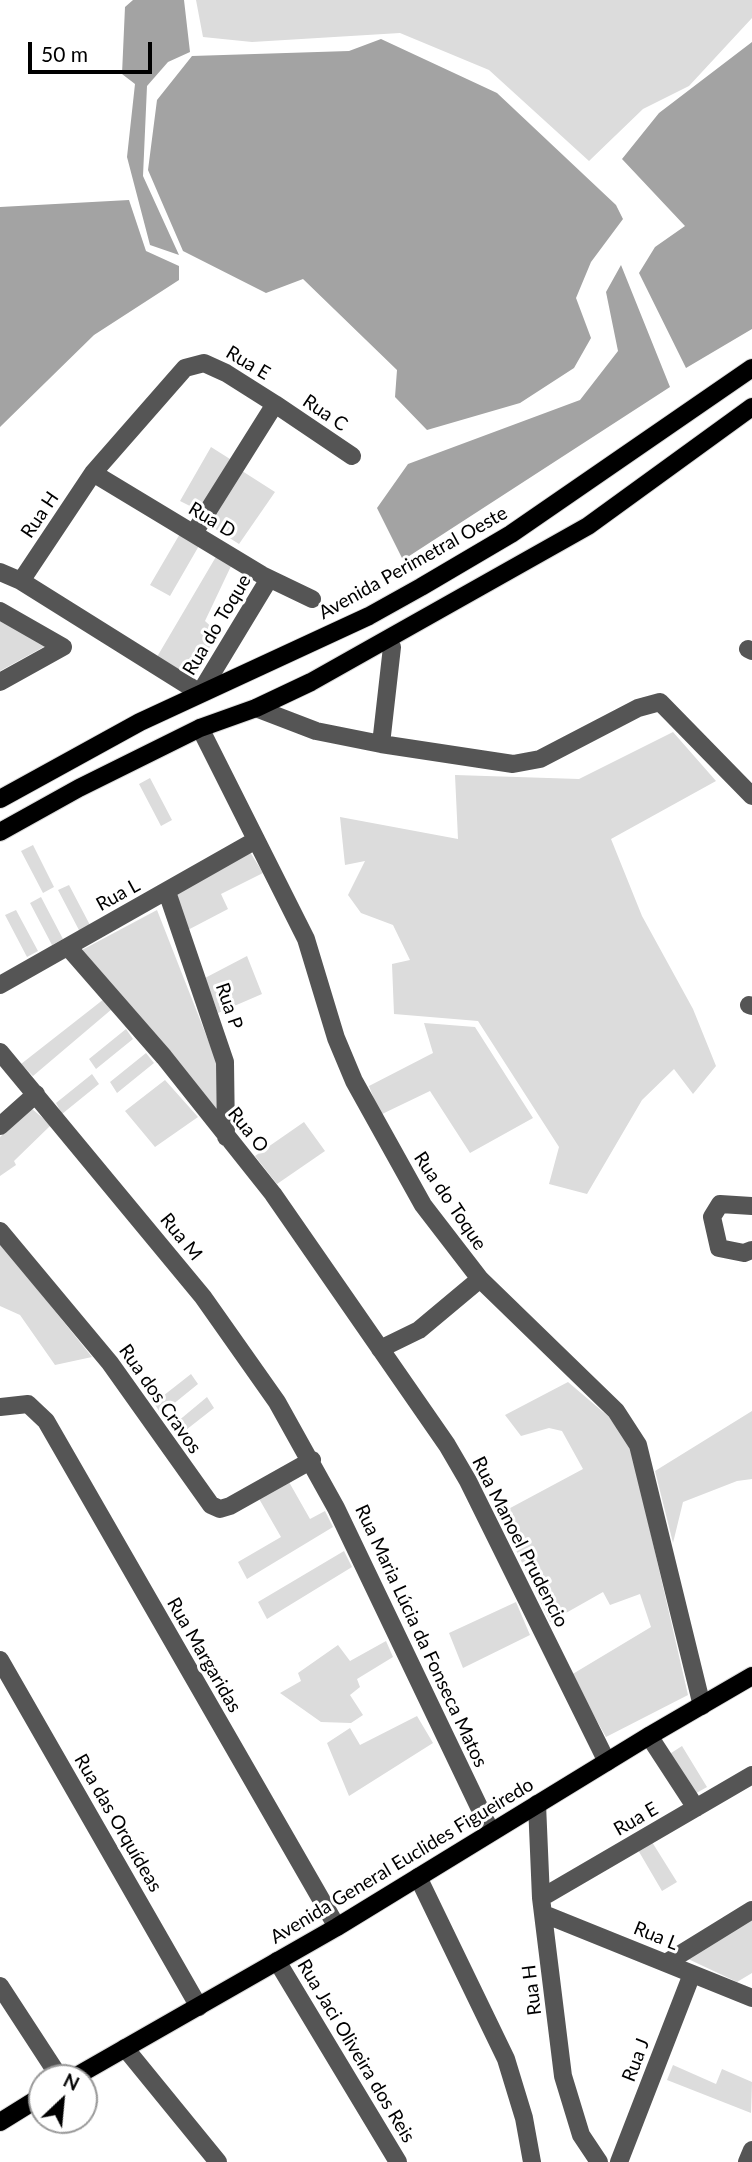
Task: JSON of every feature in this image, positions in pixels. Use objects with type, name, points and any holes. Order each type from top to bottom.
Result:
[{"type":"main road","name":"Avenida Perimetral Oeste","points":[[0,799],[140,722],[369,616],[512,534],[752,368]]},
{"type":"main road","points":[[0,832],[79,788],[200,728],[256,708],[311,682],[588,526],[752,407]]},
{"type":"main road","name":"Avenida General Euclides Figueiredo","points":[[98,2064],[337,1927],[752,1676]]},
{"type":"main road","points":[[0,2122],[28,2105]]},
{"type":"street","name":"Rua E","points":[[93,473],[185,368],[194,363],[211,365],[275,404],[194,533]]},
{"type":"street","name":"Rua C","points":[[275,404],[352,456]]},
{"type":"street","name":"Rua D","points":[[93,473],[269,579],[312,598]]},
{"type":"street","name":"Rua H","points":[[21,581],[93,473]]},
{"type":"street","points":[[0,572],[21,581],[200,693]]},
{"type":"street","name":"Rua do Toque","points":[[200,693],[269,579]]},
{"type":"street","points":[[0,611],[63,647],[0,682]]},
{"type":"street","points":[[381,744],[392,648]]},
{"type":"street","points":[[256,708],[316,731],[492,762],[525,763],[581,740],[654,701],[667,706],[692,736],[752,796]]},
{"type":"street","name":"Rua do Toque","points":[[200,728],[306,939],[336,1038],[354,1081],[423,1205],[480,1279],[616,1411],[638,1445],[653,1496],[702,1706]]},
{"type":"street","name":"Rua L","points":[[0,985],[256,840]]},
{"type":"street","name":"Rua P","points":[[167,892],[225,1062],[226,1137]]},
{"type":"street","name":"Rua O","points":[[68,947],[164,1057],[305,1237],[380,1349]]},
{"type":"street","name":"Rua M","points":[[0,1052],[203,1297],[277,1402],[312,1460]]},
{"type":"street","points":[[0,1126],[36,1094]]},
{"type":"street","points":[[752,1206],[720,1204],[712,1217],[719,1248],[744,1253],[752,1250]]},
{"type":"street","name":"Rua dos Cravos","points":[[0,1231],[110,1363],[211,1505],[220,1508],[237,1503],[312,1460]]},
{"type":"street","points":[[380,1349],[419,1330],[480,1279]]},
{"type":"street","name":"Rua Manoel Prudencio","points":[[380,1349],[447,1445],[468,1481],[607,1762]]},
{"type":"street","name":"Rua Margaridas","points":[[1,1406],[19,1403],[33,1406],[46,1421],[337,1927]]},
{"type":"street","name":"Rua Maria Lúcia da Fonseca Matos","points":[[312,1460],[491,1832]]},
{"type":"street","name":"Rua das Orquídeas","points":[[0,1660],[199,2007]]},
{"type":"street","points":[[649,1736],[696,1808]]},
{"type":"street","name":"Rua E","points":[[542,1906],[752,1775]]},
{"type":"street","name":"Rua H","points":[[537,1804],[542,1906],[563,2076],[581,2135],[599,2162]]},
{"type":"street","points":[[418,1877],[506,2059],[524,2118],[532,2162]]},
{"type":"street","name":"Rua L","points":[[542,1906],[666,1963],[752,1998]]},
{"type":"street","points":[[666,1963],[752,1910]]},
{"type":"street","name":"Rua Jaci Oliveira dos Reis","points":[[278,1961],[398,2162]]},
{"type":"street","name":"Rua J","points":[[620,2162],[692,1974]]},
{"type":"street","points":[[0,1986],[51,2064]]},
{"type":"street","points":[[125,2049],[218,2162]]},
{"type":"street","points":[[747,2162],[752,2150]]},
{"type":"shaded area","points":[[133,0],[184,0],[190,52],[168,62],[147,86],[143,176],[179,255],[150,245],[127,157],[135,84],[122,74],[125,7]]},
{"type":"shaded area","points":[[196,0],[752,0],[752,18],[689,86],[643,109],[589,161],[489,70],[400,33],[252,42],[203,37]]},
{"type":"shaded area","points":[[381,39],[497,93],[616,205],[623,219],[591,262],[576,298],[591,338],[574,368],[520,403],[427,430],[395,397],[397,370],[303,279],[266,293],[183,251],[148,170],[157,100],[192,56],[349,51]]},
{"type":"shaded area","points":[[752,42],[752,329],[686,368],[639,273],[655,247],[685,226],[622,159],[659,113]]},
{"type":"shaded area","points":[[129,200],[146,251],[179,266],[179,280],[94,335],[0,427],[0,207]]},
{"type":"shaded area","points":[[621,265],[670,387],[403,560],[377,508],[408,464],[580,400],[618,351],[606,292]]},
{"type":"shaded area","points":[[211,447],[230,459],[200,511],[180,501]]},
{"type":"shaded area","points":[[239,469],[275,492],[239,544],[206,523]]},
{"type":"shaded area","points":[[181,532],[200,544],[170,596],[150,585]]},
{"type":"shaded area","points":[[217,555],[232,564],[205,621],[217,632],[194,680],[154,662]]},
{"type":"shaded area","points":[[0,615],[49,644],[0,671]]},
{"type":"shaded area","points":[[673,732],[716,781],[611,839],[642,916],[693,1009],[716,1066],[693,1094],[674,1069],[642,1100],[587,1194],[549,1184],[559,1147],[478,1021],[394,1014],[392,964],[410,960],[393,925],[361,913],[348,895],[365,861],[345,865],[340,817],[458,839],[455,775],[579,779]]},
{"type":"shaded area","points":[[150,778],[172,820],[161,826],[139,784]]},
{"type":"shaded area","points":[[33,845],[54,887],[43,893],[21,851]]},
{"type":"shaded area","points":[[250,852],[263,873],[221,894],[228,909],[184,932],[174,895]]},
{"type":"shaded area","points":[[69,885],[91,927],[80,932],[58,890]]},
{"type":"shaded area","points":[[41,897],[63,939],[52,945],[30,903]]},
{"type":"shaded area","points":[[16,910],[38,951],[27,957],[5,915]]},
{"type":"shaded area","points":[[157,910],[219,1068],[220,1117],[82,950]]},
{"type":"shaded area","points":[[247,956],[262,994],[218,1013],[205,978]]},
{"type":"shaded area","points":[[104,999],[112,1009],[33,1076],[21,1064]]},
{"type":"shaded area","points":[[424,1023],[475,1027],[533,1118],[470,1153],[430,1091],[380,1115],[369,1086],[433,1053]]},
{"type":"shaded area","points":[[126,1029],[133,1039],[96,1069],[89,1059]]},
{"type":"shaded area","points":[[146,1053],[154,1063],[117,1093],[110,1082]]},
{"type":"shaded area","points":[[92,1074],[99,1084],[62,1114],[56,1103]]},
{"type":"shaded area","points":[[165,1080],[198,1117],[155,1147],[125,1111]]},
{"type":"shaded area","points":[[31,1108],[51,1125],[14,1161],[16,1165],[0,1176],[0,1137]]},
{"type":"shaded area","points":[[304,1122],[325,1151],[277,1184],[255,1156]]},
{"type":"shaded area","points":[[0,1243],[92,1357],[55,1365],[20,1315],[0,1306]]},
{"type":"shaded area","points":[[191,1374],[198,1384],[161,1414],[154,1403]]},
{"type":"shaded area","points":[[568,1382],[609,1417],[631,1448],[688,1695],[606,1737],[571,1675],[651,1627],[640,1594],[610,1605],[603,1592],[550,1622],[499,1514],[583,1469],[562,1431],[549,1428],[521,1436],[505,1415]]},
{"type":"shaded area","points":[[207,1397],[214,1408],[177,1437],[171,1427]]},
{"type":"shaded area","points":[[752,1411],[752,1479],[737,1481],[683,1502],[673,1543],[655,1471]]},
{"type":"shaded area","points":[[289,1482],[310,1519],[325,1511],[333,1527],[247,1579],[238,1562],[281,1537],[258,1497]]},
{"type":"shaded area","points":[[344,1551],[352,1567],[267,1619],[258,1602]]},
{"type":"shaded area","points":[[516,1602],[530,1635],[463,1668],[449,1633]]},
{"type":"shaded area","points":[[386,1641],[393,1657],[357,1679],[360,1687],[350,1695],[363,1715],[351,1723],[321,1722],[280,1693],[301,1681],[298,1673],[338,1645],[350,1661]]},
{"type":"shaded area","points":[[417,1716],[433,1743],[349,1796],[327,1743],[350,1728],[360,1745]]},
{"type":"shaded area","points":[[682,1746],[707,1787],[693,1795],[668,1755]]},
{"type":"shaded area","points":[[652,1842],[677,1882],[662,1891],[638,1850]]},
{"type":"shaded area","points":[[752,1918],[752,1973],[737,1982],[684,1957]]},
{"type":"shaded area","points":[[673,2065],[716,2084],[722,2069],[752,2082],[751,2113],[667,2080]]}]
